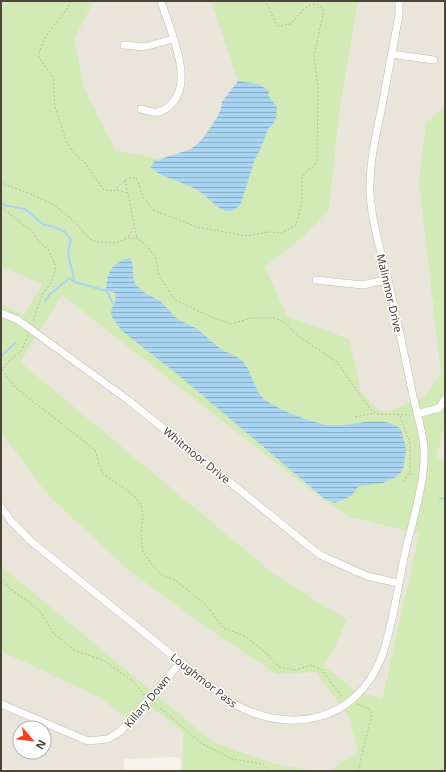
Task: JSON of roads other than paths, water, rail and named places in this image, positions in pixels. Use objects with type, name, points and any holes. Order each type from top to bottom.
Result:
[{"type":"street","points":[[141,109],[157,112],[170,107],[178,96],[182,83],[181,65],[161,1]]},
{"type":"street","name":"Malinmor Drive","points":[[398,583],[422,472],[424,450],[388,280],[375,230],[370,196],[370,167],[392,54],[399,1]]},
{"type":"street","points":[[124,45],[144,47],[173,39]]},
{"type":"street","points":[[392,54],[434,60]]},
{"type":"street","points":[[316,280],[363,285],[388,280]]},
{"type":"street","name":"Whitmoor Drive","points":[[1,314],[18,320],[128,400],[320,555],[368,576],[398,583]]},
{"type":"street","points":[[417,414],[439,408],[445,399]]},
{"type":"street","name":"Loughmor Pass","points":[[1,507],[11,521],[37,546],[228,701],[252,714],[277,720],[291,721],[315,719],[337,709],[361,690],[381,658],[398,583]]},
{"type":"street","name":"Killary Down","points":[[1,704],[88,741],[97,742],[108,739],[122,731],[181,662]]},
{"type":"water","points":[[238,81],[258,84],[269,91],[268,95],[277,107],[276,118],[268,129],[255,159],[241,203],[234,210],[229,211],[220,208],[193,188],[151,168],[155,160],[159,161],[188,150],[201,140],[216,120],[222,102]]},
{"type":"water","points":[[130,258],[133,265],[134,280],[137,286],[145,293],[160,301],[177,319],[194,327],[221,349],[240,359],[247,367],[255,386],[265,400],[296,416],[318,423],[339,425],[382,422],[392,424],[401,429],[406,450],[403,469],[398,476],[383,483],[359,486],[351,496],[335,503],[325,499],[176,373],[122,331],[112,317],[111,311],[116,299],[115,293],[106,290],[109,273],[115,265]]},
{"type":"waterway","points":[[1,203],[7,206],[25,209],[44,225],[52,226],[65,232],[71,240],[68,252],[74,282]]},
{"type":"waterway","points":[[45,301],[50,294],[70,278],[74,282],[107,291],[113,304]]},
{"type":"waterway","points":[[1,356],[15,343]]},
{"type":"waterway","points":[[440,498],[445,499]]}]
